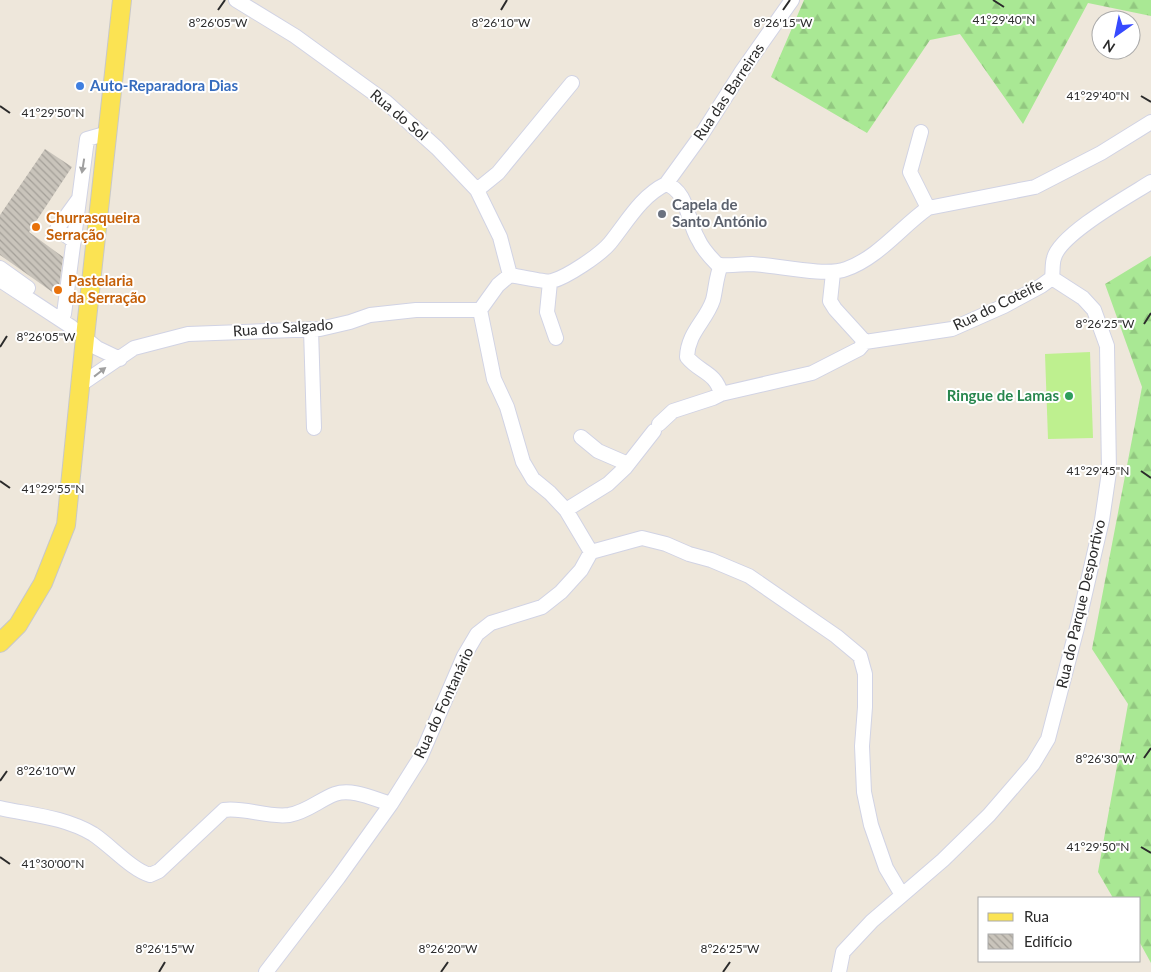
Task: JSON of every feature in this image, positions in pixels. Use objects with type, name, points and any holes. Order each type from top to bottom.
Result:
[{"type":"main road","points":[[0,643],[18,624],[43,583],[66,525],[122,0]]},
{"type":"street","name":"Rua do Sol","points":[[236,0],[295,36],[386,102],[437,148],[477,190],[500,237],[510,275]]},
{"type":"street","name":"Rua das Barreiras","points":[[550,282],[576,269],[608,245],[633,212],[656,189],[666,184],[792,0]]},
{"type":"street","points":[[477,190],[498,173],[572,83]]},
{"type":"street","points":[[666,184],[675,187],[680,194],[697,239],[712,259],[721,266],[749,264],[833,272],[846,270],[867,258],[928,208],[1035,187],[1101,153],[1151,122]]},
{"type":"street","points":[[64,314],[74,240],[57,229],[78,199],[88,139],[108,132]]},
{"type":"street","points":[[921,132],[910,172],[928,208]]},
{"type":"street","name":"Rua do Coteife","points":[[566,510],[608,484],[628,464],[656,427],[673,411],[721,394],[812,373],[860,349],[865,342],[952,329],[1004,306],[1041,286],[1052,278],[1054,257],[1064,242],[1083,226],[1151,182]]},
{"type":"street","points":[[721,266],[716,276],[713,300],[690,339],[687,357],[693,365],[715,379],[721,394]]},
{"type":"street","points":[[0,268],[64,314],[85,333],[97,348],[120,359]]},
{"type":"street","points":[[833,272],[830,301],[865,342]]},
{"type":"street","points":[[556,338],[547,312],[550,282],[510,275],[498,285],[480,310],[494,379],[507,407],[523,462],[533,479],[550,492],[566,510],[590,552],[642,538],[666,544],[689,554],[711,560],[749,576],[836,636],[860,656],[866,674],[862,746],[864,792],[871,825],[886,868],[902,895]]},
{"type":"street","name":"Rua do Parque Desportivo","points":[[839,972],[843,952],[872,921],[942,860],[989,815],[1033,764],[1048,739],[1078,624],[1102,520],[1108,472],[1108,346],[1094,310],[1083,298],[1052,278]]},
{"type":"street","points":[[0,280],[70,326],[85,333]]},
{"type":"street","name":"Rua do Salgado","points":[[80,385],[134,348],[188,334],[320,329],[350,322],[370,314],[416,310],[480,310]]},
{"type":"street","points":[[311,329],[314,428]]},
{"type":"street","points":[[581,437],[598,451],[628,464]]},
{"type":"street","name":"Rua do Fontanário","points":[[266,972],[338,878],[391,804],[420,758],[464,656],[477,634],[491,623],[542,607],[562,592],[581,570],[590,552]]},
{"type":"street","points":[[0,808],[56,819],[79,827],[104,841],[140,871],[150,874],[159,871],[224,810],[289,815],[306,810],[335,794],[344,792],[391,804]]},
{"type":"green space","points":[[804,0],[1151,0],[1151,16],[1141,14],[1141,10],[1122,10],[1088,3],[1023,124],[960,34],[930,40],[867,133],[771,77]]},
{"type":"green space","points":[[1151,256],[1151,963],[1141,945],[1141,897],[1112,897],[1098,872],[1128,704],[1092,649],[1142,387],[1105,284]]},
{"type":"green space","name":"Ringue de Lamas","points":[[1090,352],[1093,438],[1048,439],[1045,354]]},
{"type":"building","points":[[45,149],[72,167],[29,232],[63,257],[58,296],[0,255],[0,215]]},
{"type":"place","name":"Auto-Reparadora Dias","points":[[80,86]]},
{"type":"place","name":"Capela de Santo António","points":[[662,214]]},
{"type":"place","name":"Churrasqueira Serração","points":[[36,227]]},
{"type":"place","name":"Pastelaria da Serração","points":[[58,290]]},
{"type":"place","name":"Ringue de Lamas","points":[[1069,396]]}]
